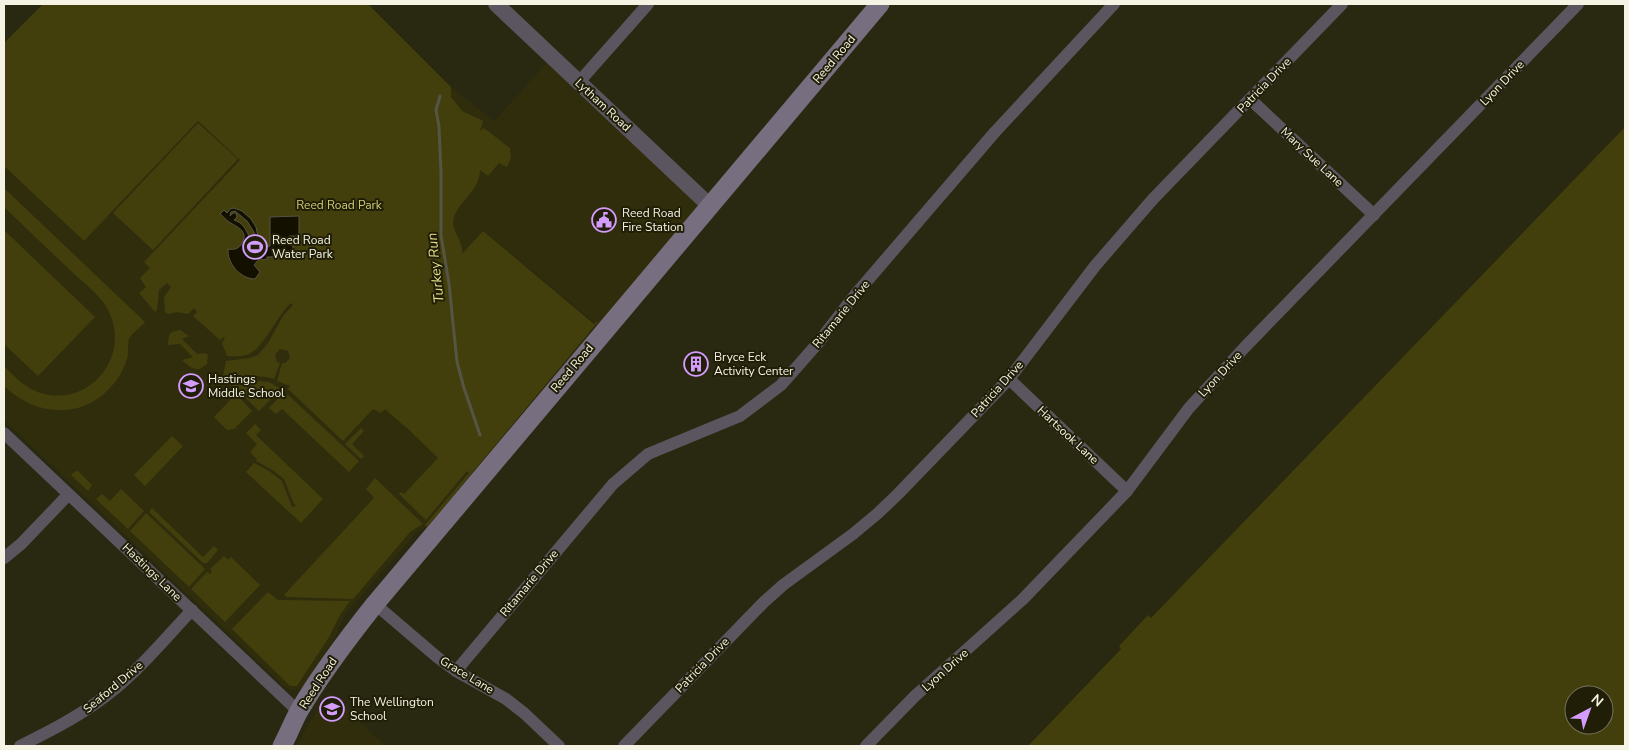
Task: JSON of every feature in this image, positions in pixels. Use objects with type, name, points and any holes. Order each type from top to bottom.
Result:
[{"type":"main road","name":"Reed Road","points":[[282,746],[299,712],[343,644],[375,604],[880,4]]},
{"type":"street","name":"Lytham Road","points":[[496,4],[710,206]]},
{"type":"street","points":[[579,82],[648,4]]},
{"type":"street","name":"Ritamarie Drive","points":[[456,671],[613,484],[648,454],[740,416],[781,386],[818,343],[855,295],[995,132],[1114,4]]},
{"type":"street","name":"Patricia Drive","points":[[624,746],[764,602],[783,585],[877,514],[1009,379],[1095,266],[1159,193],[1342,4]]},
{"type":"street","name":"Lyon Drive","points":[[866,746],[915,696],[1023,600],[1127,490],[1189,408],[1245,347],[1578,4]]},
{"type":"street","name":"Mary Sue Lane","points":[[1250,99],[1374,215]]},
{"type":"street","name":"Hartsook Lane","points":[[1009,379],[1127,490]]},
{"type":"street","name":"Hastings Lane","points":[[4,433],[299,712]]},
{"type":"street","points":[[4,558],[21,544],[68,494]]},
{"type":"street","name":"Grace Lane","points":[[375,604],[456,671],[506,699],[524,713],[558,746]]},
{"type":"street","name":"Seaford Drive","points":[[20,746],[65,723],[104,697],[131,675],[192,610]]},
{"type":"shaded area","points":[[553,56],[713,205],[671,267],[612,337],[483,231],[454,263],[448,209],[451,87],[494,121]]},
{"type":"shaded area","name":"Hastings Middle School","points":[[198,121],[240,160],[145,261],[289,301],[471,475],[426,527],[415,534],[345,615],[335,638],[304,686],[293,691],[287,689],[4,420],[4,166],[84,241]]},
{"type":"shaded area","points":[[234,208],[242,211],[251,219],[256,227],[258,237],[268,247],[270,246],[270,217],[299,216],[299,236],[289,236],[289,245],[293,246],[293,256],[267,257],[267,259],[263,260],[260,258],[254,265],[260,272],[255,279],[240,273],[232,265],[228,249],[239,247],[244,239],[243,232],[220,214],[224,210],[227,213],[230,209]],"holes":[[[235,211],[247,221],[255,234],[253,237],[249,236],[242,224],[234,220],[237,217],[236,213],[230,216],[231,212]]]},
{"type":"shaded area","name":"The Wellington School","points":[[329,693],[386,746],[297,746],[308,724]]},
{"type":"green space","name":"Reed Road Park","points":[[43,4],[368,4],[451,87],[451,97],[462,111],[483,121],[480,131],[484,128],[510,148],[511,158],[507,167],[499,163],[488,176],[480,170],[477,183],[454,217],[454,227],[461,244],[462,254],[483,231],[594,324],[598,322],[427,527],[425,525],[469,473],[467,471],[426,520],[399,494],[401,492],[404,494],[438,458],[385,409],[381,413],[373,409],[343,441],[288,389],[290,386],[277,381],[282,363],[285,363],[290,358],[288,351],[280,349],[275,355],[277,362],[280,363],[274,379],[256,376],[227,379],[223,376],[226,361],[258,355],[268,343],[283,316],[293,305],[291,303],[264,340],[252,352],[241,356],[227,356],[222,343],[225,338],[220,340],[193,316],[197,312],[194,308],[188,314],[177,312],[168,314],[165,312],[164,297],[171,287],[167,283],[159,290],[157,310],[155,312],[139,293],[146,287],[140,278],[150,268],[144,262],[240,160],[198,121],[84,241],[4,166],[4,43]]},
{"type":"green space","points":[[198,123],[238,159],[153,250],[113,213]]},
{"type":"green space","points":[[1625,127],[1625,746],[1028,746],[1121,649],[1119,646],[1148,615],[1151,618]]},
{"type":"green space","points":[[4,188],[145,322],[129,339],[128,355],[117,379],[103,395],[75,409],[45,409],[17,396],[4,386],[4,366],[22,383],[38,392],[61,396],[76,392],[90,385],[101,375],[110,362],[114,347],[115,331],[110,314],[99,297],[4,207]]},
{"type":"green space","points":[[4,230],[95,317],[38,376],[4,344]]},
{"type":"green space","points":[[180,330],[189,336],[182,339],[197,354],[205,353],[208,355],[207,364],[200,369],[192,368],[182,360],[193,357],[180,344],[168,345],[169,335]]},
{"type":"green space","points":[[252,380],[269,382],[279,388],[277,393],[259,411],[232,385],[235,382]]},
{"type":"green space","points":[[236,394],[252,411],[234,429],[227,430],[214,417]]},
{"type":"green space","points":[[281,395],[288,395],[359,461],[349,472],[282,409],[276,414],[269,408]]},
{"type":"green space","points":[[255,424],[261,430],[256,435],[323,499],[301,523],[246,472],[254,463],[269,471],[282,481],[292,507],[296,506],[284,479],[256,461],[257,459],[250,452],[257,444],[246,433]]},
{"type":"green space","points":[[361,428],[364,431],[352,444],[364,456],[361,459],[345,444]]},
{"type":"green space","points":[[172,436],[183,446],[145,486],[134,475]]},
{"type":"green space","points":[[76,471],[92,485],[88,491],[71,475]]},
{"type":"green space","points":[[375,478],[423,524],[410,532],[353,599],[287,597],[284,595],[374,498],[366,489]]},
{"type":"green space","points":[[121,489],[144,511],[128,529],[96,499],[102,494],[110,501]]},
{"type":"green space","points":[[152,508],[203,557],[214,546],[218,550],[207,563],[203,563],[149,512]]},
{"type":"green space","points":[[146,513],[205,569],[189,587],[130,531]]},
{"type":"green space","points":[[224,556],[228,560],[231,557],[260,585],[225,622],[191,589],[207,572],[210,574],[212,571],[210,569]]},
{"type":"green space","points":[[268,592],[278,600],[350,601],[297,686],[290,686],[232,629]]},
{"type":"waterway","name":"Turkey Run","points":[[440,96],[436,110],[439,127],[441,172],[441,235],[449,284],[457,362],[480,435]]},
{"type":"place","name":"Reed Road Fire Station","points":[[604,220]]},
{"type":"place","name":"Reed Road Water Park","points":[[255,247]]},
{"type":"place","name":"Bryce Eck Activity Center","points":[[696,364]]},
{"type":"place","name":"Hastings Middle School","points":[[191,386]]},
{"type":"place","name":"The Wellington School","points":[[332,709]]}]
